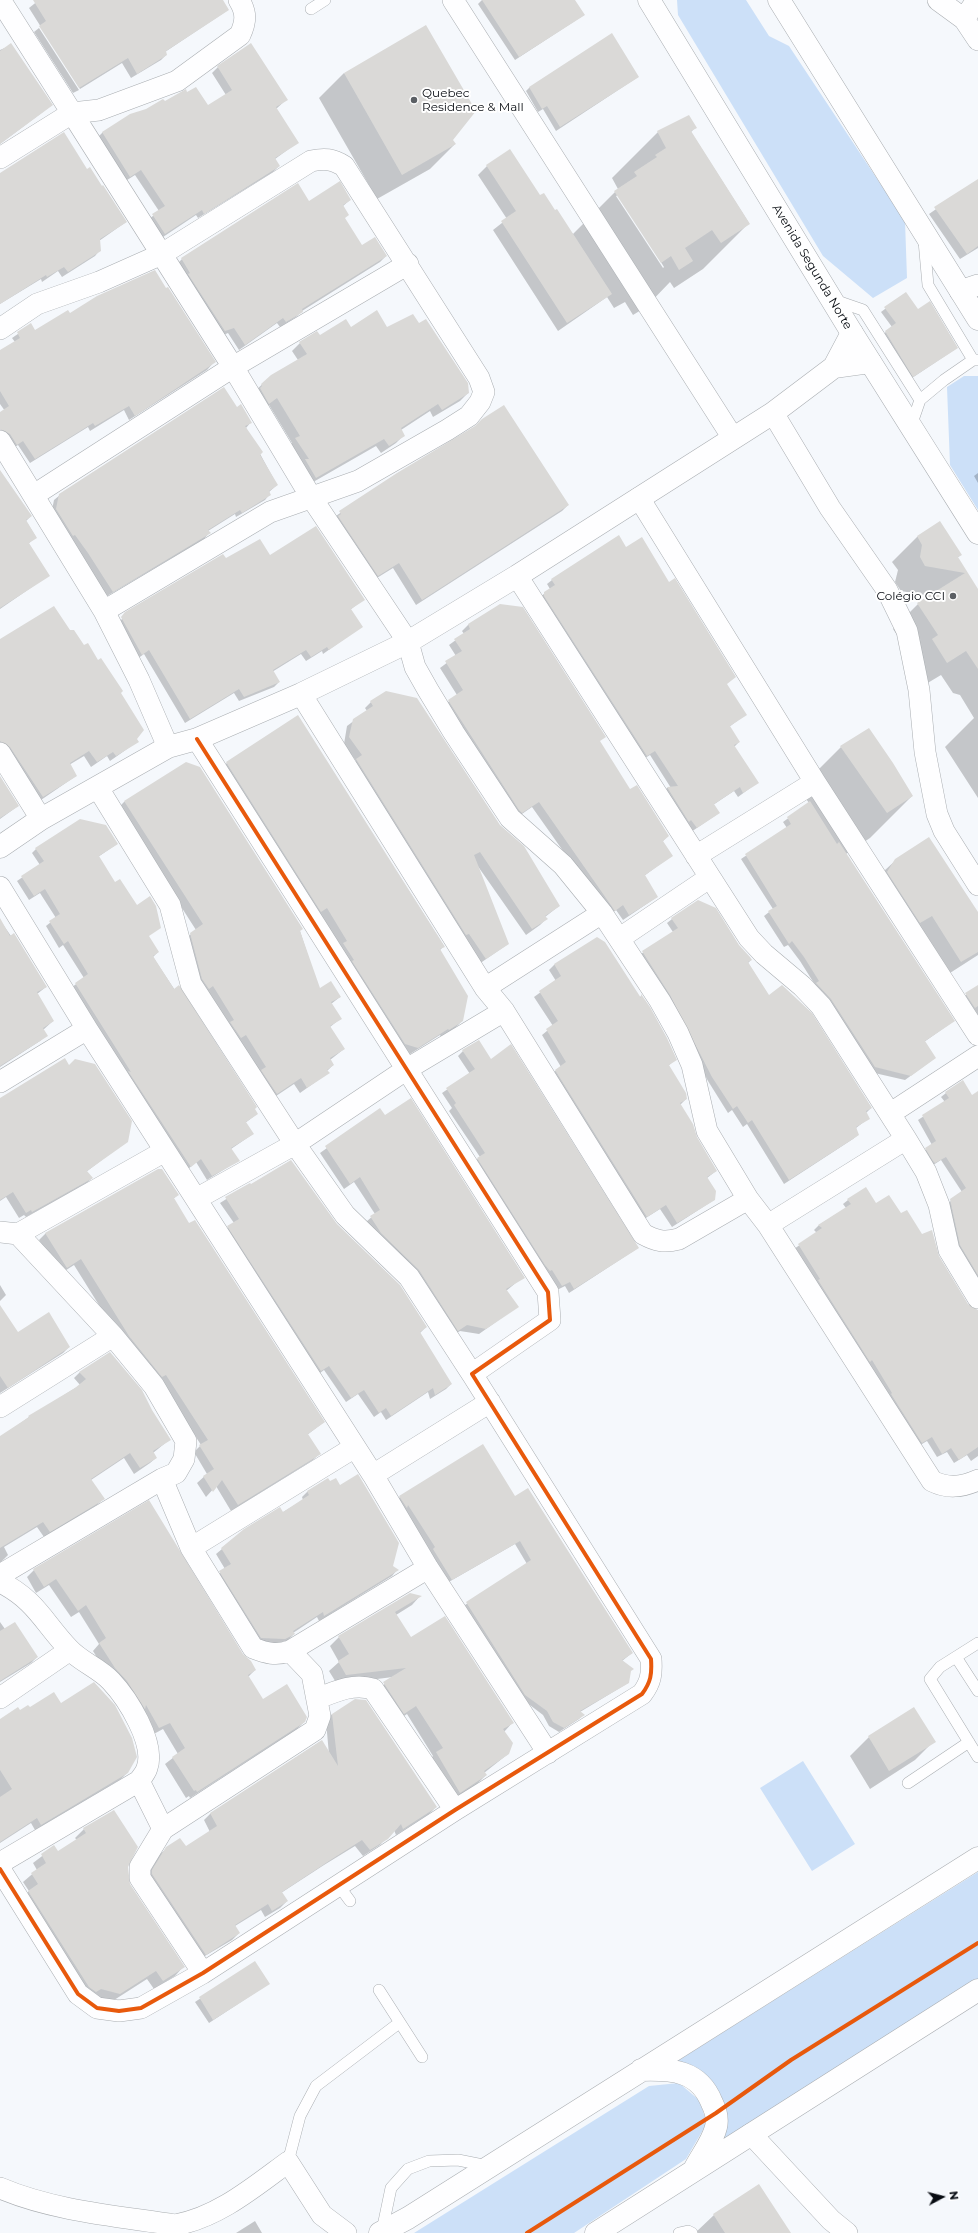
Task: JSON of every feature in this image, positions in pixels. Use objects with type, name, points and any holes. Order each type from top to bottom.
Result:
[{"type":"main road","name":"Avenida Segunda Norte","points":[[649,0],[660,9],[852,334],[978,532]]},
{"type":"main road","points":[[779,0],[923,233],[969,288],[977,315]]},
{"type":"main road","points":[[0,847],[41,820],[168,747],[197,739],[301,694],[408,642],[517,576],[773,413],[834,367],[852,334]]},
{"type":"main road","points":[[834,367],[870,362]]},
{"type":"main road","points":[[381,2232],[408,2218],[640,2070],[978,1858]]},
{"type":"main road","points":[[596,2233],[978,1990]]},
{"type":"main road","points":[[640,2070],[666,2069],[687,2075],[700,2083],[709,2095],[716,2113],[716,2127],[694,2170]]},
{"type":"street","points":[[0,158],[72,113],[99,110],[177,81],[240,35],[245,24],[246,10],[239,0]]},
{"type":"street","points":[[453,0],[732,438]]},
{"type":"street","points":[[938,0],[964,19],[978,40]]},
{"type":"street","points":[[964,19],[977,0]]},
{"type":"street","points":[[6,5],[72,113],[233,367],[311,497],[408,642],[415,666],[454,733],[510,818],[563,865],[620,938],[678,1032],[692,1065],[707,1131],[748,1199],[768,1225],[932,1481],[943,1486],[956,1486],[978,1480]]},
{"type":"street","points":[[0,329],[37,304],[99,282],[162,254],[311,161],[322,158],[334,160],[344,166],[408,264],[479,378],[484,392],[480,402],[469,416],[358,481],[270,512],[104,611]]},
{"type":"street","points":[[34,495],[233,367],[408,264]]},
{"type":"street","points":[[773,413],[830,508],[887,590],[907,630],[920,690],[925,752],[937,814],[944,831],[978,885]]},
{"type":"street","points":[[0,441],[104,611],[139,680],[168,747]]},
{"type":"street","points":[[639,498],[815,782],[978,1035]]},
{"type":"street","points":[[517,576],[709,878],[749,938],[764,954],[802,986],[821,1006],[891,1113],[926,1172],[938,1205],[949,1250],[978,1298]]},
{"type":"street","points":[[301,694],[485,988],[504,1011],[643,1234],[657,1241],[668,1242],[679,1239],[748,1199]]},
{"type":"street","points":[[197,739],[548,1292],[550,1320],[472,1374]]},
{"type":"street","points":[[0,753],[41,820]]},
{"type":"street","points":[[696,856],[815,782]]},
{"type":"street","points":[[0,1869],[78,1994],[97,2008],[119,2011],[141,2008],[344,1894],[455,1810],[642,1694],[649,1684],[652,1673],[651,1659],[490,1402],[409,1277],[344,1215],[295,1144],[191,984],[170,905],[98,788]]},
{"type":"street","points":[[620,938],[709,878]]},
{"type":"street","points":[[0,887],[87,1029],[373,1475],[428,1568],[548,1753]]},
{"type":"street","points":[[485,988],[602,913]]},
{"type":"street","points":[[196,1199],[295,1144],[407,1069],[504,1011]]},
{"type":"street","points":[[0,1082],[87,1029]]},
{"type":"street","points":[[891,1113],[978,1056]]},
{"type":"street","points":[[768,1225],[906,1139]]},
{"type":"street","points":[[0,1575],[176,1472],[184,1459],[186,1441],[154,1386],[113,1336],[9,1233],[165,1151]]},
{"type":"street","points":[[0,1407],[113,1336]]},
{"type":"street","points":[[373,1475],[490,1402]]},
{"type":"street","points":[[191,1548],[355,1447]]},
{"type":"street","points":[[162,1479],[191,1548],[253,1648],[268,1653],[281,1654],[290,1651],[428,1568]]},
{"type":"street","points":[[0,1582],[18,1591],[39,1611],[70,1650],[92,1664],[111,1681],[136,1714],[149,1753],[147,1768],[139,1781],[0,1863]]},
{"type":"street","points":[[0,1698],[70,1650]]},
{"type":"street","points":[[203,1973],[140,1878],[140,1867],[163,1829],[315,1730],[320,1716],[318,1698],[312,1674],[290,1651]]},
{"type":"street","points":[[318,1698],[342,1688],[365,1687],[373,1689],[455,1810]]},
{"type":"street","points":[[139,1781],[163,1829]]},
{"type":"street","points":[[751,2134],[831,2220],[847,2233]]},
{"type":"street","points":[[0,2188],[21,2196],[98,2213],[175,2225],[187,2223],[222,2207],[288,2162],[324,2224],[346,2233]]},
{"type":"lane","points":[[311,9],[325,0]]},
{"type":"lane","points":[[911,428],[920,400],[944,380],[976,360],[928,285],[923,233]]},
{"type":"lane","points":[[832,300],[863,310],[920,400]]},
{"type":"lane","points":[[978,1643],[940,1667],[930,1679],[978,1757]]},
{"type":"lane","points":[[956,1657],[978,1691]]},
{"type":"lane","points":[[908,1783],[969,1742]]},
{"type":"lane","points":[[379,1990],[422,2057]]},
{"type":"lane","points":[[288,2162],[300,2116],[316,2086],[399,2023]]},
{"type":"lane","points":[[381,2232],[391,2188],[408,2169],[429,2160],[458,2160],[491,2166]]},
{"type":"lane","points":[[679,2233],[688,2231],[692,2233]]},
{"type":"shaded area","points":[[677,0],[746,0],[769,36],[789,46],[905,221],[907,278],[873,298],[823,256],[678,15]]},
{"type":"shaded area","points":[[964,376],[978,376],[978,510],[950,465],[947,387]]},
{"type":"shaded area","points":[[803,1761],[855,1844],[812,1871],[760,1788]]},
{"type":"shaded area","points":[[978,1872],[978,1981],[718,2145],[723,2122],[671,2065]]},
{"type":"shaded area","points":[[679,2083],[699,2100],[707,2123],[686,2159],[574,2233],[414,2233],[649,2086]]},
{"type":"building","points":[[33,0],[223,0],[229,10],[166,51],[167,55],[137,74],[128,58],[79,88],[39,26],[46,21]]},
{"type":"building","points":[[482,0],[575,0],[585,15],[519,57]]},
{"type":"building","name":"Quebec Residence & Mall","points":[[426,25],[476,111],[453,140],[456,144],[402,175],[344,73]]},
{"type":"building","points":[[612,33],[639,77],[560,127],[547,106],[542,109],[529,87]]},
{"type":"building","points":[[11,43],[53,105],[0,144],[0,51]]},
{"type":"building","points":[[251,43],[288,100],[276,107],[299,143],[275,158],[280,166],[204,214],[202,210],[165,234],[152,214],[165,206],[141,170],[130,177],[102,132],[130,114],[146,109],[163,99],[165,101],[186,89],[187,92],[196,87],[208,105],[232,90],[217,66]]},
{"type":"building","points":[[689,115],[697,128],[691,131],[750,224],[721,243],[712,230],[685,248],[693,261],[679,270],[671,256],[661,263],[614,191],[637,176],[634,172],[657,157],[655,155],[666,148],[657,131]]},
{"type":"building","points":[[64,132],[87,169],[90,167],[127,222],[100,239],[101,251],[68,272],[64,267],[47,277],[46,275],[0,304],[0,173]]},
{"type":"building","points":[[510,149],[540,195],[544,193],[555,210],[557,209],[612,294],[567,323],[501,221],[516,211],[486,165]]},
{"type":"building","points":[[978,179],[978,246],[967,254],[934,207]]},
{"type":"building","points":[[340,181],[351,200],[343,205],[349,215],[345,218],[362,245],[375,237],[387,256],[302,309],[303,312],[286,322],[283,318],[245,345],[234,328],[225,331],[188,274],[190,273],[181,258],[298,183],[309,201]]},
{"type":"building","points":[[155,270],[166,288],[168,287],[216,362],[135,416],[129,406],[95,426],[93,423],[35,459],[23,441],[17,445],[10,434],[0,429],[0,412],[9,406],[0,391],[0,350],[20,338],[17,332],[31,323],[35,330],[68,310],[70,313],[97,296]]},
{"type":"building","points":[[906,292],[918,309],[930,301],[958,348],[913,377],[885,331],[896,323],[884,307]]},
{"type":"building","points":[[377,310],[387,327],[413,314],[419,323],[426,319],[468,383],[469,393],[442,410],[438,404],[401,428],[405,436],[389,446],[384,439],[316,478],[305,459],[309,459],[295,438],[300,436],[277,398],[269,404],[260,388],[262,386],[261,384],[271,375],[307,354],[299,342],[317,331],[320,335],[346,319],[351,327]]},
{"type":"building","points":[[224,387],[237,407],[241,404],[252,423],[245,426],[263,452],[260,455],[278,485],[269,491],[271,495],[242,513],[240,510],[208,530],[211,533],[113,592],[88,553],[75,535],[73,536],[56,509],[59,494]]},
{"type":"building","points":[[504,405],[569,505],[422,600],[399,563],[378,576],[338,516],[341,514],[339,511],[397,473],[475,426],[482,419]]},
{"type":"building","points":[[0,470],[32,516],[26,520],[37,538],[29,543],[50,576],[0,608]]},
{"type":"building","name":"Colégio CCI","points":[[940,521],[962,555],[958,557],[978,589],[978,669],[966,651],[947,663],[932,639],[938,635],[917,603],[965,573],[925,566],[920,557],[922,545],[917,536]]},
{"type":"building","points":[[316,526],[365,600],[351,609],[363,627],[329,650],[327,647],[311,657],[306,650],[273,670],[280,682],[244,697],[239,689],[190,719],[149,650],[142,655],[121,617],[125,612],[223,554],[226,558],[260,539],[270,555]]},
{"type":"building","points":[[619,535],[626,547],[642,537],[669,582],[675,578],[736,677],[727,684],[747,715],[730,726],[740,742],[734,745],[759,783],[743,793],[740,787],[714,804],[720,813],[697,828],[691,820],[689,822],[667,787],[678,786],[655,751],[647,756],[544,596],[544,592],[555,585],[551,579]]},
{"type":"building","points":[[500,604],[523,607],[606,737],[600,741],[630,789],[637,785],[669,836],[663,841],[673,856],[645,875],[658,897],[629,915],[623,905],[615,911],[539,802],[522,813],[519,810],[448,700],[463,690],[445,661],[462,651],[454,639],[470,629],[468,624]]},
{"type":"building","points":[[54,606],[70,630],[74,630],[84,645],[88,643],[98,660],[101,658],[123,691],[121,693],[144,730],[137,739],[139,742],[116,756],[113,752],[97,762],[89,751],[70,763],[77,776],[43,797],[10,747],[0,741],[0,639]]},
{"type":"building","points":[[386,691],[417,698],[500,825],[524,846],[560,906],[545,916],[548,919],[532,929],[480,852],[474,855],[509,944],[486,959],[469,934],[466,935],[356,759],[362,755],[349,737],[353,719],[373,706],[370,701]]},
{"type":"building","points":[[298,715],[445,947],[440,949],[468,996],[463,1021],[418,1048],[405,1044],[352,961],[354,960],[343,943],[347,941],[327,908],[321,912],[226,762]]},
{"type":"building","points":[[869,728],[913,796],[887,813],[840,746]]},
{"type":"building","points":[[186,762],[200,767],[303,929],[300,931],[320,988],[331,981],[341,997],[331,1002],[342,1019],[330,1026],[345,1049],[330,1058],[334,1065],[327,1070],[330,1073],[307,1088],[301,1078],[277,1094],[261,1070],[266,1067],[246,1035],[241,1038],[230,1022],[234,1020],[213,986],[209,989],[202,979],[190,933],[203,924],[124,801]]},
{"type":"building","points":[[0,776],[19,806],[0,818]]},
{"type":"building","points":[[810,801],[837,844],[839,842],[955,1021],[925,1041],[936,1058],[911,1076],[875,1067],[831,999],[816,983],[819,981],[804,957],[792,941],[789,944],[768,911],[777,906],[745,854],[791,824],[787,817]]},
{"type":"building","points":[[80,819],[106,825],[118,844],[99,856],[115,882],[120,879],[137,905],[150,896],[156,906],[161,928],[149,936],[159,952],[153,956],[174,989],[179,985],[257,1107],[255,1109],[258,1114],[246,1122],[254,1134],[231,1148],[240,1161],[212,1176],[201,1159],[191,1167],[128,1071],[131,1072],[75,983],[88,974],[68,941],[64,944],[49,921],[60,914],[45,889],[34,896],[21,876],[44,861],[35,848]]},
{"type":"building","points":[[929,837],[978,912],[978,952],[961,962],[932,916],[920,923],[887,872],[895,859]]},
{"type":"building","points":[[698,900],[716,908],[739,945],[752,960],[748,962],[769,995],[782,985],[812,1013],[872,1108],[866,1111],[870,1119],[856,1127],[859,1135],[789,1180],[752,1120],[748,1123],[737,1106],[733,1109],[712,1077],[670,995],[642,951],[678,928],[671,918]]},
{"type":"building","points":[[0,918],[10,936],[14,933],[47,987],[37,992],[54,1021],[43,1028],[48,1036],[0,1066]]},
{"type":"building","points":[[597,937],[605,942],[641,998],[641,994],[650,1007],[667,1038],[677,1060],[669,1065],[686,1093],[687,1099],[680,1103],[693,1124],[697,1137],[717,1171],[707,1177],[716,1191],[715,1200],[677,1223],[666,1205],[647,1217],[555,1070],[566,1062],[546,1029],[558,1021],[539,991],[561,976],[554,964]]},
{"type":"building","points":[[978,985],[978,1006],[975,1008],[965,993]]},
{"type":"building","points":[[479,1040],[491,1059],[511,1044],[639,1248],[574,1289],[570,1282],[562,1286],[552,1270],[550,1271],[545,1265],[477,1158],[485,1153],[454,1105],[456,1103],[446,1088],[475,1069],[462,1050]]},
{"type":"building","points":[[65,1058],[69,1065],[75,1059],[95,1064],[132,1121],[128,1142],[87,1171],[93,1178],[32,1212],[31,1210],[26,1213],[13,1192],[0,1200],[0,1098]]},
{"type":"building","points":[[963,1080],[972,1095],[978,1091],[978,1275],[960,1245],[950,1199],[966,1188],[946,1157],[935,1163],[925,1148],[936,1141],[922,1115],[949,1098],[945,1092]]},
{"type":"building","points":[[411,1098],[525,1278],[506,1289],[519,1307],[486,1329],[467,1325],[458,1331],[419,1270],[381,1233],[370,1216],[380,1210],[360,1177],[350,1184],[325,1146],[380,1108],[385,1115]]},
{"type":"building","points":[[291,1160],[337,1224],[400,1285],[427,1327],[420,1332],[452,1384],[435,1395],[433,1388],[391,1416],[386,1408],[379,1413],[364,1390],[351,1398],[329,1366],[321,1371],[227,1226],[239,1219],[225,1197],[250,1183],[251,1184]]},
{"type":"building","points":[[158,1169],[162,1169],[179,1195],[174,1198],[189,1223],[195,1220],[325,1422],[308,1434],[321,1454],[238,1505],[222,1480],[213,1492],[203,1476],[214,1469],[199,1445],[208,1440],[166,1375],[162,1377],[129,1336],[81,1259],[67,1268],[45,1233]]},
{"type":"building","points":[[866,1187],[876,1203],[889,1195],[901,1213],[907,1210],[922,1234],[932,1230],[939,1256],[968,1304],[978,1310],[978,1447],[959,1460],[951,1448],[942,1454],[932,1437],[922,1443],[891,1394],[892,1393],[872,1360],[870,1362],[818,1280],[820,1279],[798,1244],[822,1228],[818,1225],[851,1204],[847,1199]]},
{"type":"building","points":[[0,1305],[18,1332],[49,1312],[70,1347],[8,1388],[0,1376]]},
{"type":"building","points":[[110,1352],[142,1390],[152,1410],[171,1440],[153,1451],[157,1458],[140,1468],[130,1453],[91,1479],[105,1499],[50,1532],[43,1522],[0,1548],[0,1436],[29,1417],[28,1416],[75,1388],[86,1379],[79,1372]]},
{"type":"building","points":[[483,1444],[515,1496],[528,1488],[633,1653],[622,1660],[634,1669],[631,1671],[629,1683],[580,1711],[585,1715],[564,1728],[553,1722],[547,1711],[525,1695],[466,1602],[531,1560],[520,1541],[452,1580],[433,1549],[435,1547],[408,1505],[407,1508],[399,1496]]},
{"type":"building","points":[[358,1474],[399,1543],[393,1566],[399,1570],[324,1616],[323,1612],[293,1631],[295,1634],[285,1639],[261,1638],[219,1571],[231,1564],[221,1548],[244,1529],[280,1507],[283,1512],[309,1495],[307,1491],[328,1478],[330,1481],[336,1478],[340,1485]]},
{"type":"building","points":[[149,1500],[243,1654],[251,1661],[256,1670],[248,1675],[263,1699],[287,1684],[307,1717],[305,1722],[197,1792],[196,1790],[194,1791],[172,1757],[185,1748],[170,1723],[159,1728],[146,1705],[145,1709],[127,1681],[115,1668],[99,1643],[106,1638],[86,1605],[78,1611],[56,1579],[44,1587],[33,1569]]},
{"type":"building","points":[[410,1593],[422,1596],[395,1612],[411,1637],[445,1616],[514,1723],[503,1729],[513,1743],[509,1754],[484,1771],[487,1775],[460,1793],[436,1752],[443,1748],[416,1706],[404,1714],[383,1682],[406,1668],[346,1675],[338,1661],[349,1654],[338,1636]]},
{"type":"building","points":[[15,1622],[38,1657],[0,1681],[0,1631]]},
{"type":"building","points":[[94,1682],[115,1705],[132,1738],[137,1757],[128,1773],[41,1825],[37,1818],[0,1842],[0,1797],[12,1789],[0,1770],[0,1719],[18,1707],[20,1710],[28,1705],[30,1707],[54,1692],[61,1703]]},
{"type":"building","points":[[355,1699],[366,1700],[437,1807],[403,1829],[401,1824],[388,1839],[370,1850],[362,1840],[332,1859],[282,1892],[288,1901],[272,1911],[268,1904],[235,1925],[240,1933],[206,1955],[152,1874],[152,1870],[166,1847],[180,1838],[186,1846],[217,1826],[210,1813],[322,1740],[338,1766],[332,1714]]},
{"type":"building","points":[[914,1707],[936,1742],[889,1771],[868,1736]]},
{"type":"building","points":[[114,1810],[138,1847],[128,1867],[130,1884],[185,1967],[163,1981],[156,1971],[120,1994],[101,1989],[96,1992],[89,1987],[28,1891],[38,1884],[31,1873],[46,1863],[41,1854],[54,1845],[58,1851],[86,1833],[83,1828]]},
{"type":"building","points":[[255,1961],[270,1984],[213,2020],[199,1997]]},
{"type":"building","points":[[759,2184],[791,2233],[725,2233],[713,2214]]},
{"type":"cycle path","points":[[0,1869],[78,1994],[97,2008],[119,2011],[141,2008],[203,1973],[455,1810],[642,1694],[650,1678],[651,1659],[472,1374],[550,1320],[548,1292],[197,739]]},
{"type":"cycle path","points":[[527,2233],[716,2113],[791,2060],[978,1943]]},
{"type":"place","name":"Quebec Residence & Mall","points":[[414,100]]},
{"type":"place","name":"Colégio CCI","points":[[953,596]]}]
